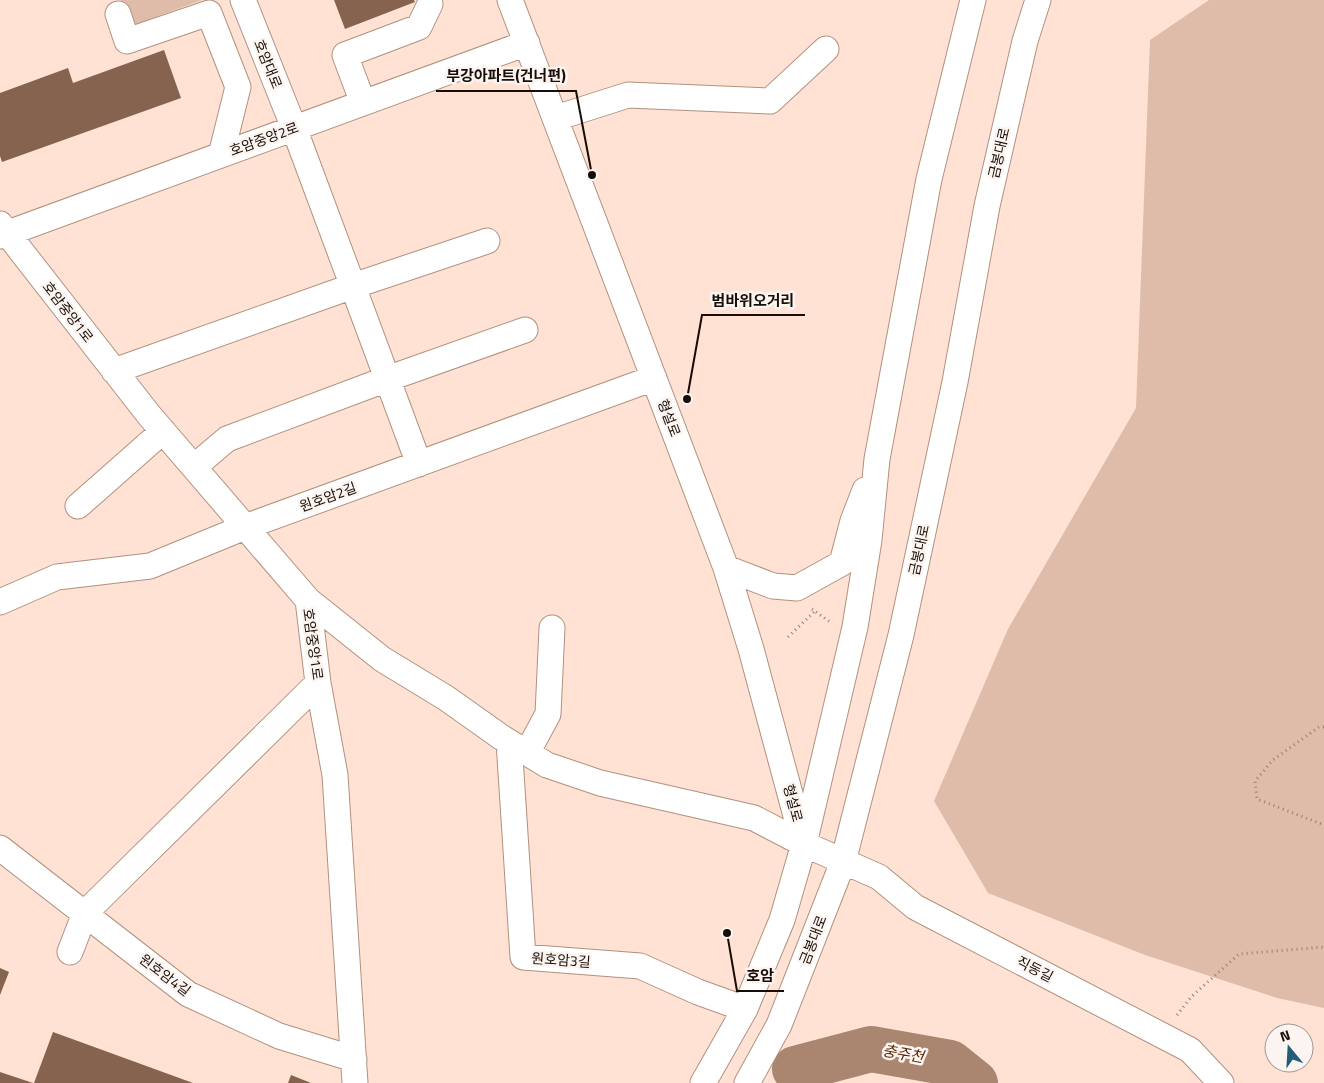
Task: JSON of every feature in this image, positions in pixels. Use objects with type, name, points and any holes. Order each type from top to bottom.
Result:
[{"type":"street","name":"호암대로","points":[[243,0],[294,128],[419,464]]},
{"type":"street","name":"형설로","points":[[510,0],[726,568],[751,649],[804,844]]},
{"type":"street","points":[[703,1083],[745,1009],[782,920],[804,844],[855,627],[869,540],[877,460],[930,179],[973,0]]},
{"type":"street","name":"금봉대로","points":[[747,1083],[779,1026],[843,862],[901,635],[955,382],[987,206],[1025,41],[1038,0]]},
{"type":"street","points":[[363,103],[345,55],[419,27],[430,4]]},
{"type":"street","points":[[118,14],[127,41],[209,6],[238,87],[221,155]]},
{"type":"street","name":"호암중앙2로","points":[[3,231],[221,155],[527,42]]},
{"type":"street","points":[[556,118],[628,96],[770,101],[826,49]]},
{"type":"street","name":"호암중앙1로","points":[[3,231],[163,431],[308,600],[318,683],[335,776],[355,1071]]},
{"type":"street","points":[[114,371],[353,286],[488,241]]},
{"type":"street","points":[[194,467],[227,439],[525,330]]},
{"type":"street","name":"원호암2길","points":[[0,602],[57,577],[150,566],[245,527],[654,378]]},
{"type":"street","points":[[78,506],[163,431]]},
{"type":"street","points":[[726,568],[773,586],[797,588],[842,563],[853,520],[877,460]]},
{"type":"street","points":[[308,600],[382,659],[446,698],[547,765],[596,781],[754,818],[804,844]]},
{"type":"street","points":[[518,747],[548,714],[552,628]]},
{"type":"street","points":[[70,952],[85,912],[318,683]]},
{"type":"street","name":"원호암3길","points":[[518,747],[523,957],[640,966],[698,992],[745,1009]]},
{"type":"street","name":"직동길","points":[[804,844],[879,877],[914,907],[1190,1050],[1221,1083]]},
{"type":"street","name":"원호암4길","points":[[0,848],[85,912],[188,994],[355,1071]]},
{"type":"path","points":[[808,606],[833,624]]},
{"type":"path","points":[[788,637],[815,611]]},
{"type":"path","points":[[1324,727],[1319,727],[1273,760],[1256,780],[1257,799],[1324,825]]},
{"type":"path","points":[[1161,1035],[1190,997],[1239,954],[1324,947]]},
{"type":"shaded area","points":[[121,0],[202,0],[131,26]]},
{"type":"shaded area","points":[[1209,0],[1324,0],[1324,1008],[1277,998],[1145,955],[988,893],[934,801],[1008,629],[1136,408],[1150,40]]},
{"type":"building","points":[[334,0],[414,0],[415,2],[345,29]]},
{"type":"building","points":[[164,50],[181,98],[2,162],[0,156],[0,93],[68,68],[73,83]]},
{"type":"building","points":[[0,968],[9,972],[0,995]]},
{"type":"building","points":[[53,1032],[193,1083],[34,1083]]},
{"type":"building","points":[[0,1072],[33,1083],[0,1083]]},
{"type":"building","points":[[291,1075],[311,1083],[288,1083]]},
{"type":"waterway","name":"충주천","points":[[795,1069],[871,1049],[950,1063],[975,1083]]},
{"type":"place","name":"부강아파트(건너편)","points":[[592,175]]},
{"type":"place","name":"범바위오거리","points":[[687,399]]},
{"type":"place","name":"호암","points":[[727,933]]}]
